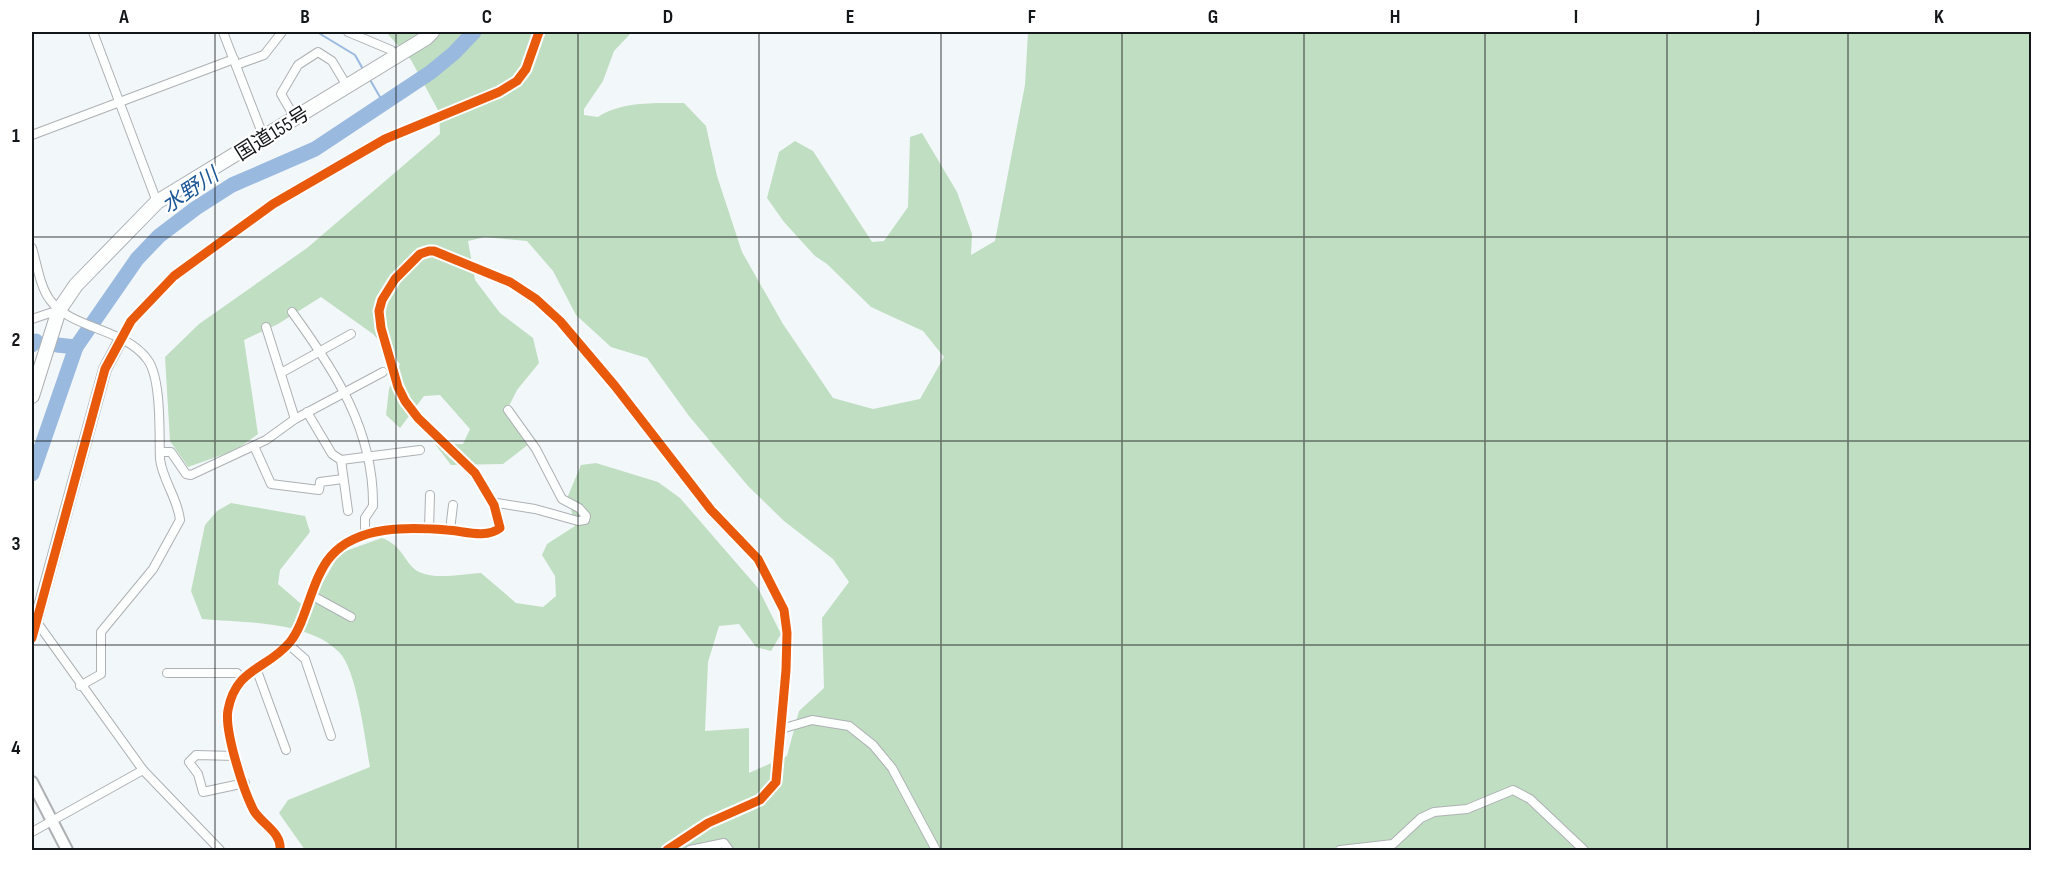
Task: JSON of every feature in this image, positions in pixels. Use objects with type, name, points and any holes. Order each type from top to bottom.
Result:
[{"type":"highway","name":"国道155号","points":[[32,396],[63,312],[84,277],[157,202],[426,39],[432,32]]},
{"type":"street","points":[[93,32],[157,202]]},
{"type":"street","points":[[223,32],[264,138]]},
{"type":"street","points":[[32,135],[119,102],[235,62],[264,55],[282,32]]},
{"type":"street","points":[[348,32],[391,50],[396,56]]},
{"type":"street","points":[[32,638],[105,369],[131,321],[169,280],[273,204],[385,139],[499,92],[517,81],[526,69],[539,32]]},
{"type":"street","points":[[295,118],[281,94],[298,65],[318,52],[332,61],[347,86]]},
{"type":"street","points":[[32,248],[49,299],[63,312],[136,347],[149,361],[159,404],[160,460],[176,501],[180,520],[153,569],[101,632],[101,674],[80,686]]},
{"type":"street","points":[[280,850],[279,837],[259,818],[244,783],[227,724],[228,710],[238,681],[288,644],[332,556],[365,535],[388,531],[429,529],[490,534],[501,522],[475,473],[418,418],[405,401],[398,387],[381,328],[379,311],[395,279],[420,254],[434,251],[510,282],[536,298],[560,321],[615,386],[711,510],[762,565],[784,610],[787,633],[776,782],[768,794],[750,806],[708,823],[667,850]]},
{"type":"street","points":[[32,319],[63,312]]},
{"type":"street","points":[[292,312],[320,351],[345,393],[369,457],[373,506],[365,518],[365,535]]},
{"type":"street","points":[[266,327],[295,419]]},
{"type":"street","points":[[281,373],[351,334]]},
{"type":"street","points":[[161,452],[171,452],[186,474],[191,475],[271,437],[295,419],[383,372]]},
{"type":"street","points":[[494,505],[497,503],[535,509],[578,521],[585,520],[586,516],[579,508],[562,499],[536,449],[508,410]]},
{"type":"street","points":[[308,412],[332,454],[341,460],[420,450]]},
{"type":"street","points":[[254,446],[271,484],[319,490],[320,482],[343,479]]},
{"type":"street","points":[[341,460],[348,510]]},
{"type":"street","points":[[429,529],[430,495]]},
{"type":"street","points":[[450,530],[453,504]]},
{"type":"street","points":[[311,595],[351,616]]},
{"type":"street","points":[[36,621],[80,686],[143,770],[220,850]]},
{"type":"street","points":[[288,644],[305,659],[331,736]]},
{"type":"street","points":[[256,668],[286,750]]},
{"type":"street","points":[[167,673],[237,673],[242,678]]},
{"type":"street","points":[[781,729],[812,720],[849,726],[873,745],[892,768],[936,850]]},
{"type":"street","points":[[235,756],[196,755],[189,762],[198,774],[203,792],[244,783]]},
{"type":"street","points":[[32,832],[143,770]]},
{"type":"street","points":[[32,782],[67,850]]},
{"type":"street","points":[[1340,850],[1393,844],[1421,818],[1434,812],[1467,809],[1513,790],[1530,799],[1584,850]]},
{"type":"street","points":[[690,850],[724,843],[729,850]]},
{"type":"green space","points":[[386,32],[632,32],[614,51],[603,81],[584,109],[584,115],[598,117],[617,108],[640,104],[684,103],[706,126],[717,176],[742,252],[783,324],[833,398],[873,409],[920,399],[944,357],[923,331],[871,307],[827,264],[815,256],[784,222],[767,198],[779,152],[795,141],[813,151],[872,242],[884,241],[908,207],[910,137],[922,133],[957,192],[972,234],[971,255],[995,241],[1025,85],[1028,32],[2031,32],[2031,850],[305,850],[279,813],[288,800],[370,767],[359,706],[351,674],[345,661],[339,652],[326,642],[310,634],[274,625],[202,619],[191,591],[205,525],[217,511],[231,503],[305,516],[310,532],[280,570],[278,584],[307,609],[340,553],[382,538],[395,546],[419,572],[434,576],[481,573],[516,603],[543,607],[556,596],[555,576],[542,555],[547,544],[575,526],[568,496],[581,465],[596,463],[658,482],[680,498],[758,588],[781,634],[771,651],[756,647],[739,624],[719,626],[708,662],[705,731],[749,728],[749,773],[787,756],[799,711],[824,688],[822,618],[849,582],[833,559],[784,521],[748,486],[689,416],[647,358],[611,347],[576,315],[553,271],[527,241],[485,237],[468,241],[475,280],[500,313],[533,338],[539,363],[517,390],[508,408],[534,440],[503,464],[451,465],[435,444],[463,444],[470,429],[440,395],[424,396],[400,428],[386,415],[389,389],[400,364],[373,334],[321,297],[278,324],[244,340],[258,434],[236,450],[188,467],[170,441],[165,357],[199,324],[307,248],[440,134],[439,112],[411,60]]},
{"type":"waterway","points":[[317,32],[355,55],[364,71]]},
{"type":"waterway","name":"水野川","points":[[32,474],[76,347],[137,259],[159,236],[232,185],[315,149],[431,72],[474,32]]},
{"type":"waterway","points":[[369,78],[384,104]]},
{"type":"waterway","points":[[32,345],[36,341]]},
{"type":"waterway","points":[[57,345],[76,347]]},
{"type":"cycle path","points":[[32,638],[105,369],[131,321],[174,276],[273,204],[385,139],[499,92],[517,81],[526,69],[539,32]]},
{"type":"cycle path","points":[[280,850],[275,834],[254,811],[240,776],[232,746],[228,710],[238,685],[253,670],[272,658],[290,642],[301,623],[324,565],[342,546],[355,538],[385,530],[432,529],[482,534],[500,528],[494,505],[475,473],[418,418],[405,401],[398,387],[381,328],[379,311],[382,300],[395,279],[420,254],[429,251],[510,282],[536,299],[560,321],[615,386],[711,510],[758,559],[784,610],[787,633],[786,670],[776,782],[760,800],[708,823],[667,850]]}]
